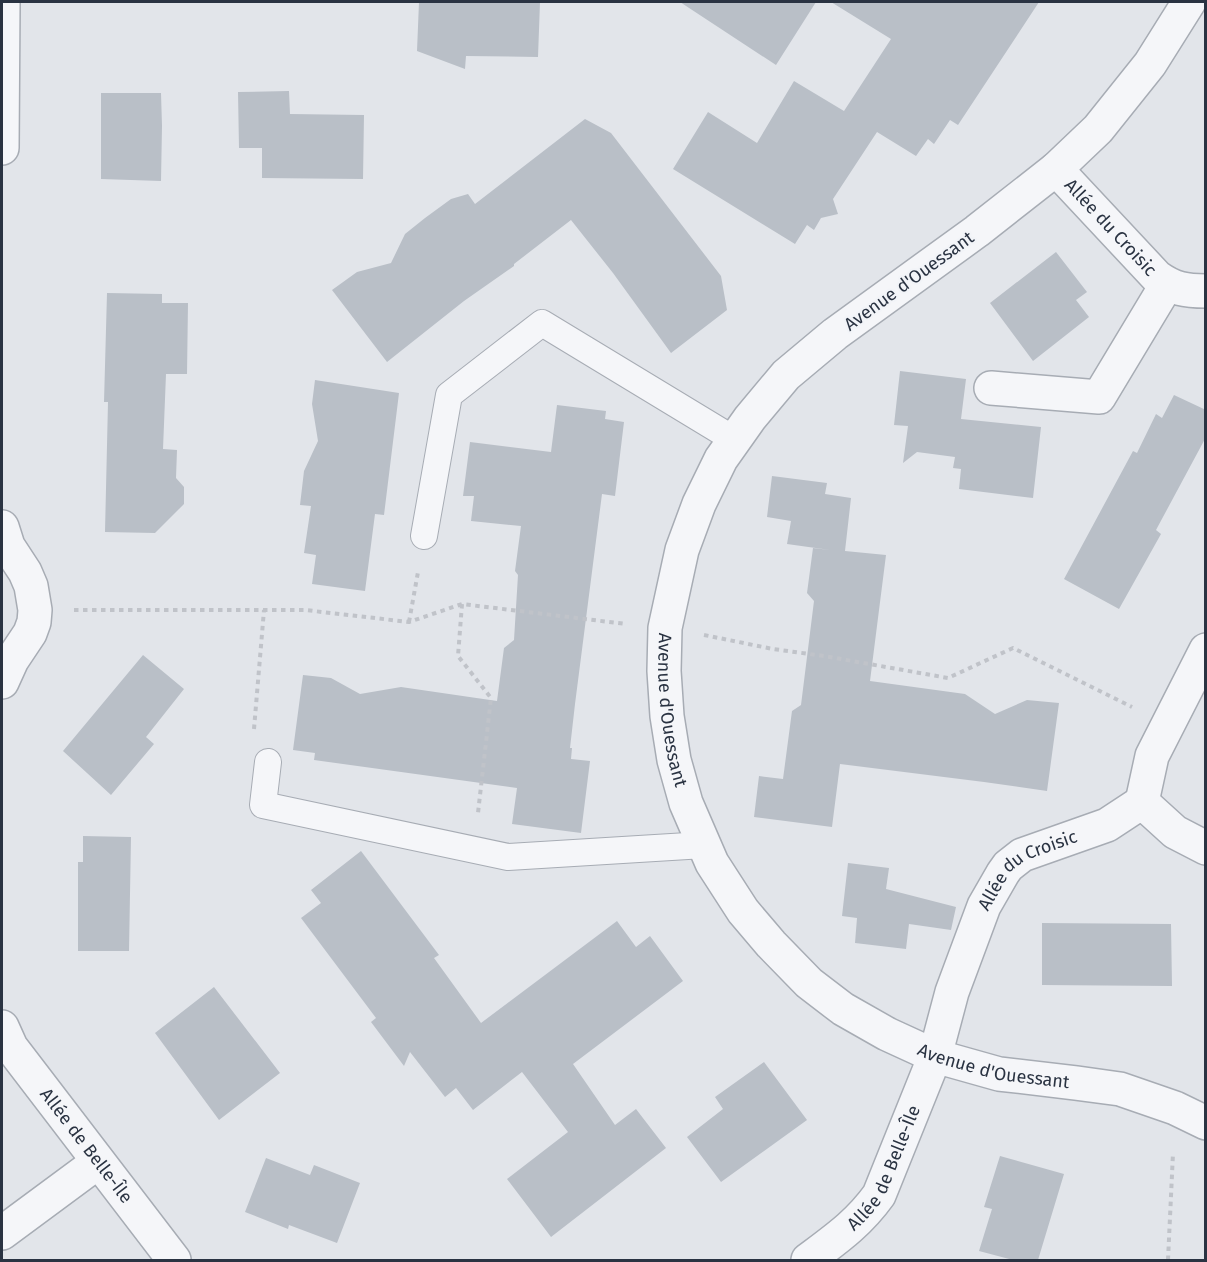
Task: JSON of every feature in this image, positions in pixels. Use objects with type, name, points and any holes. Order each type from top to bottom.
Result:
[{"type":"street","points":[[2,148],[3,2]]},
{"type":"street","name":"Avenue d'Ouessant","points":[[1189,2],[1150,64],[1098,129],[1056,169],[977,231],[836,334],[786,375],[750,418],[721,459],[682,550],[665,628],[664,671],[667,716],[674,760],[686,803],[712,863],[743,911],[808,983],[878,1029],[935,1056],[999,1074],[1120,1089],[1175,1108],[1206,1123]]},
{"type":"street","name":"Allée du Croisic","points":[[1056,169],[1148,267],[1167,284],[1187,291],[1206,291]]},
{"type":"street","name":"Allée du Croisic","points":[[991,388],[1099,397],[1167,284]]},
{"type":"street","points":[[2,527],[8,546],[31,586],[35,610],[30,633],[12,660],[2,682]]},
{"type":"street","points":[[1206,650],[1152,756],[1142,802],[1175,832],[1206,848]]},
{"type":"street","name":"Allée du Croisic","points":[[935,1056],[952,992],[984,906],[1008,866],[1022,855],[1107,825],[1142,802]]},
{"type":"street","name":"Allée de Belle-Île","points":[[2,1027],[11,1047],[174,1260]]},
{"type":"street","name":"Allée de Belle-Île","points":[[808,1260],[849,1230],[866,1213],[879,1195],[935,1056]]},
{"type":"street","points":[[2,1233],[98,1162]]},
{"type":"lane","points":[[424,536],[449,395],[542,323],[735,440]]},
{"type":"lane","points":[[268,762],[263,805],[508,857],[704,845]]},
{"type":"path","points":[[409,621],[424,536]]},
{"type":"path","points":[[35,610],[305,610],[409,621],[462,604],[602,621]]},
{"type":"path","points":[[462,604],[458,656],[491,698],[474,849]]},
{"type":"path","points":[[264,610],[253,742],[268,762]]},
{"type":"path","points":[[714,637],[948,678],[1014,648],[1167,725]]},
{"type":"path","points":[[1168,1260],[1175,1108]]},
{"type":"building","points":[[419,2],[540,2],[538,57],[466,56],[465,69],[417,51]]},
{"type":"building","points":[[680,2],[816,2],[776,65]]},
{"type":"building","points":[[831,2],[1039,2],[958,125],[950,120],[934,144],[928,139],[916,156],[877,132],[833,199],[838,214],[821,218],[814,230],[807,225],[795,244],[673,169],[708,112],[757,143],[794,81],[844,111],[891,39]]},
{"type":"building","points":[[289,91],[290,114],[364,115],[363,179],[262,178],[262,148],[239,148],[238,92]]},
{"type":"building","points":[[101,93],[161,93],[161,181],[101,179]]},
{"type":"building","points":[[585,119],[611,133],[721,276],[727,310],[671,353],[571,220],[387,362],[332,290],[357,272],[391,263],[405,234],[425,218],[451,199],[468,194],[475,204]]},
{"type":"building","points":[[1056,252],[1087,292],[1076,300],[1089,317],[1033,361],[990,303]]},
{"type":"building","points":[[107,293],[162,294],[162,303],[188,303],[187,374],[166,374],[163,449],[177,450],[176,478],[184,487],[184,504],[155,533],[105,532],[108,402],[104,402]]},
{"type":"building","points":[[900,371],[966,379],[961,419],[1041,427],[1033,498],[959,489],[961,469],[953,468],[955,457],[917,452],[903,463],[908,426],[894,425]]},
{"type":"building","points":[[315,380],[399,393],[384,515],[375,514],[365,591],[312,584],[316,555],[304,553],[311,506],[300,505],[304,471],[318,441],[312,404]]},
{"type":"building","points":[[1174,395],[1206,410],[1206,437],[1156,530],[1161,534],[1119,609],[1064,579],[1133,451],[1137,453],[1156,414],[1162,418]]},
{"type":"building","points":[[557,405],[606,411],[605,419],[624,422],[615,496],[602,494],[570,748],[572,748],[571,759],[590,761],[581,833],[512,824],[517,788],[314,760],[315,753],[293,750],[303,675],[331,678],[360,694],[401,687],[497,701],[504,648],[514,640],[518,575],[515,571],[521,526],[471,521],[474,496],[463,496],[470,442],[551,452]]},
{"type":"building","points":[[772,476],[827,483],[825,494],[851,498],[845,551],[886,555],[870,681],[965,694],[995,714],[1027,700],[1059,703],[1047,791],[840,764],[832,827],[754,817],[759,776],[783,779],[792,711],[801,705],[814,601],[807,593],[813,548],[830,550],[787,544],[791,521],[767,517]]},
{"type":"building","points":[[143,655],[184,689],[146,737],[154,744],[111,795],[63,751]]},
{"type":"building","points":[[83,836],[131,837],[129,951],[78,951],[78,862],[83,862]]},
{"type":"building","points":[[361,851],[439,955],[434,958],[481,1023],[617,921],[636,947],[650,936],[683,981],[573,1064],[615,1125],[636,1109],[666,1148],[551,1237],[507,1179],[568,1132],[522,1072],[473,1110],[456,1088],[445,1097],[410,1052],[404,1066],[371,1022],[376,1018],[301,918],[321,903],[311,890]]},
{"type":"building","points":[[848,863],[889,868],[886,889],[956,907],[951,930],[909,924],[906,949],[855,943],[857,918],[842,916]]},
{"type":"building","points":[[1042,923],[1171,924],[1172,986],[1042,985]]},
{"type":"building","points":[[214,987],[280,1073],[219,1120],[155,1033]]},
{"type":"building","points":[[764,1062],[807,1120],[721,1182],[687,1137],[723,1109],[715,1097]]},
{"type":"building","points":[[1000,1156],[1064,1174],[1038,1260],[1013,1260],[979,1251],[992,1209],[984,1207]]},
{"type":"building","points":[[266,1158],[310,1175],[314,1165],[360,1183],[337,1243],[289,1225],[288,1229],[245,1212]]}]
